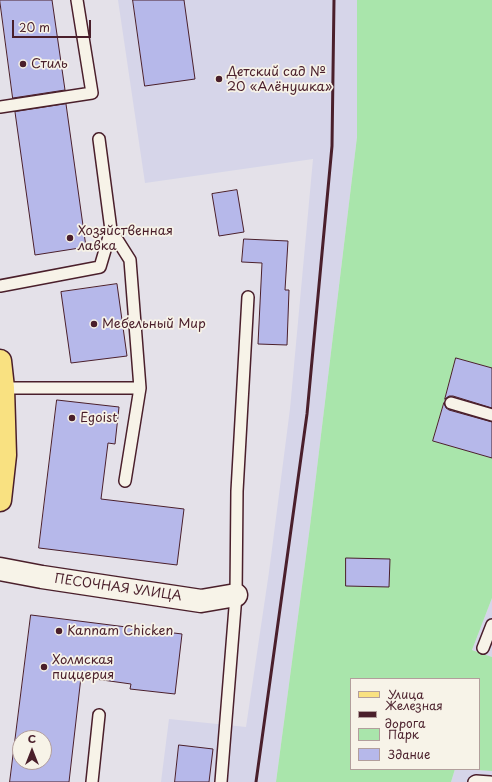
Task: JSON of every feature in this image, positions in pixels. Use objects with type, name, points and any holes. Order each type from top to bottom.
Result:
[{"type":"main road","points":[[0,361],[3,388],[5,455],[0,500]]},
{"type":"street","name":"ПЕСОЧНАЯ УЛИЦА","points":[[0,569],[42,577],[201,600],[236,595]]},
{"type":"lane","points":[[0,107],[92,93],[77,0]]},
{"type":"lane","points":[[0,286],[100,267],[111,230],[99,139]]},
{"type":"lane","points":[[111,230],[130,260],[140,388],[125,481]]},
{"type":"lane","points":[[221,782],[236,595],[237,491],[248,297]]},
{"type":"lane","points":[[3,388],[140,388]]},
{"type":"lane","points":[[451,403],[492,415]]},
{"type":"lane","points":[[483,648],[492,625]]},
{"type":"lane","points":[[92,782],[99,715]]},
{"type":"lane","points":[[474,782],[476,780],[490,782]]},
{"type":"shaded area","points":[[118,0],[357,0],[357,137],[310,526],[276,782],[161,782],[169,719],[246,727],[269,572],[290,409],[313,159],[145,183]]},
{"type":"shaded area","points":[[492,598],[492,657],[472,650]]},
{"type":"shaded area","points":[[455,770],[492,771],[492,782],[451,782]]},
{"type":"green space","points":[[357,0],[492,0],[492,368],[456,358],[433,441],[492,458],[492,598],[472,650],[492,657],[492,771],[476,770],[480,770],[480,678],[350,678],[350,770],[455,770],[451,782],[276,782],[310,526],[357,137]]},
{"type":"building","points":[[0,0],[52,0],[65,90],[13,98]]},
{"type":"building","points":[[133,0],[184,0],[195,79],[145,86]]},
{"type":"building","points":[[66,104],[86,247],[35,255],[15,112]]},
{"type":"building","points":[[237,190],[244,232],[219,236],[212,194]]},
{"type":"building","points":[[244,239],[288,241],[285,290],[289,290],[287,345],[258,344],[262,263],[242,262]]},
{"type":"building","name":"Мебельный Мир","points":[[117,284],[127,356],[71,363],[61,292]]},
{"type":"building","points":[[456,358],[492,368],[492,408],[453,396],[449,396],[445,399]]},
{"type":"building","points":[[57,400],[119,407],[115,444],[108,443],[101,499],[184,509],[177,565],[39,548]]},
{"type":"building","points":[[444,403],[446,408],[449,410],[492,422],[492,458],[433,441]]},
{"type":"building","points":[[346,558],[390,559],[389,587],[346,586]]},
{"type":"building","points":[[31,615],[182,634],[175,694],[130,689],[131,684],[81,677],[69,782],[10,782],[12,766],[12,770],[52,770],[52,730],[17,730]]},
{"type":"building","points":[[179,745],[213,749],[209,782],[175,782]]},
{"type":"railway","points":[[256,782],[307,414],[332,146],[334,0]]},
{"type":"place","name":"Стиль","points":[[23,64]]},
{"type":"place","name":"Детский сад № 20 «Алёнушка»","points":[[219,79]]},
{"type":"place","name":"Хозяйственная лавка","points":[[70,238]]},
{"type":"place","name":"Мебельный Мир","points":[[94,324]]},
{"type":"place","name":"Egoist","points":[[72,418]]},
{"type":"place","name":"Kannam Chicken","points":[[59,631]]},
{"type":"place","name":"Холмская пиццерия","points":[[44,667]]}]
